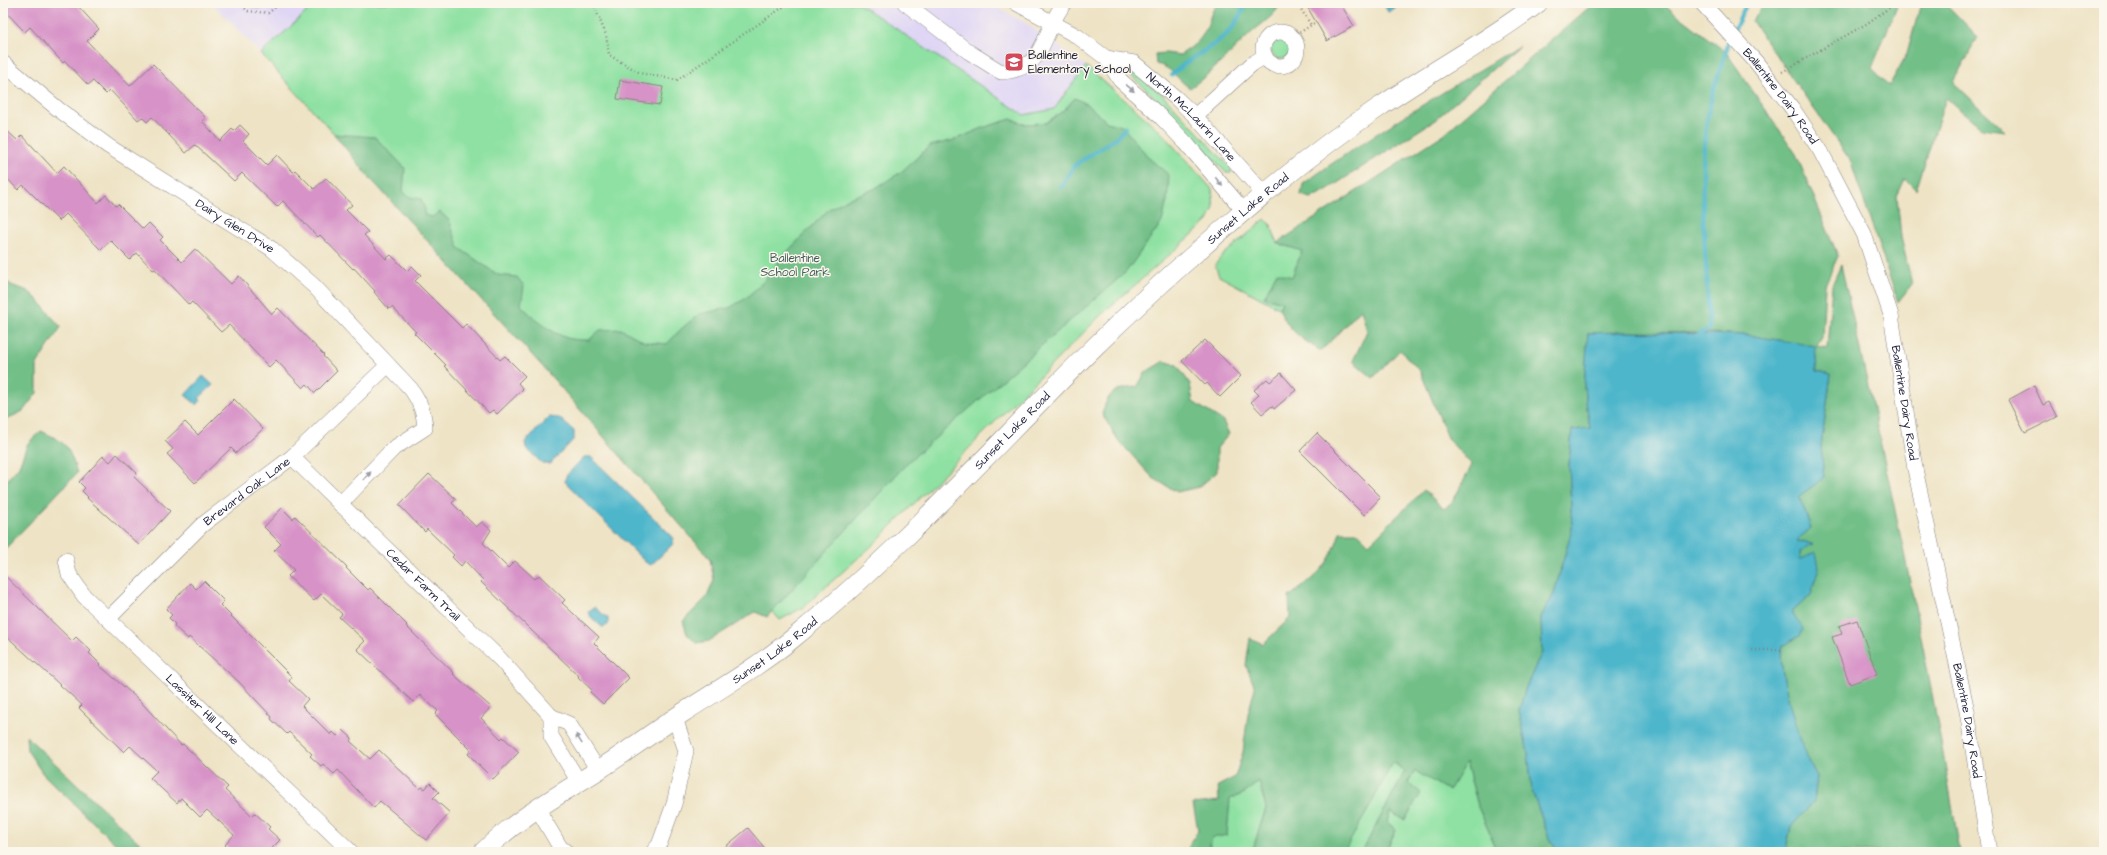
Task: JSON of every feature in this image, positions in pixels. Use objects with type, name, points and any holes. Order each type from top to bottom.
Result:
[{"type":"main road","name":"Sunset Lake Road","points":[[483,852],[536,808],[598,770],[776,653],[842,598],[938,505],[1144,298],[1264,194],[1332,140],[1381,105],[1508,25],[1538,3]]},
{"type":"street","points":[[905,3],[969,52],[1000,72],[1024,67],[1033,58],[1044,46],[1053,22],[1064,3]]},
{"type":"street","name":"North McLaurin Lane","points":[[1016,3],[1076,36],[1106,58],[1120,80],[1156,112],[1186,143],[1244,212]]},
{"type":"street","name":"Ballentine Dairy Road","points":[[1702,3],[1771,81],[1820,150],[1864,234],[1891,315],[1915,469],[1967,711],[1989,852]]},
{"type":"street","points":[[1282,32],[1293,37],[1297,48],[1297,54],[1290,63],[1286,66],[1274,65],[1270,62],[1265,56],[1263,46],[1270,36],[1282,32]]},
{"type":"street","points":[[1195,116],[1252,64],[1265,56]]},
{"type":"street","name":"North McLaurin Lane","points":[[1106,58],[1134,63],[1176,98],[1195,116],[1264,194]]},
{"type":"street","name":"Dairy Glen Drive","points":[[3,63],[58,109],[108,146],[160,181],[272,249],[314,286],[388,364],[418,400],[424,414],[425,428],[394,448],[340,504]]},
{"type":"street","name":"Brevard Oak Lane","points":[[108,619],[202,525],[292,457],[388,364]]},
{"type":"street","name":"Cedar Farm Trail","points":[[292,457],[515,674],[551,716],[569,724],[598,770]]},
{"type":"street","name":"Lassiter Hill Lane","points":[[66,560],[70,574],[76,586],[108,619],[351,852]]},
{"type":"street","points":[[551,716],[551,736],[578,782]]},
{"type":"street","points":[[653,852],[659,845],[674,804],[686,751],[675,718]]},
{"type":"street","points":[[536,808],[560,846],[566,852]]},
{"type":"path","points":[[239,3],[248,11],[268,13],[281,3]]},
{"type":"path","points":[[593,3],[606,35],[608,55],[640,73],[677,80],[789,3]]},
{"type":"path","points":[[1297,3],[1311,25]]},
{"type":"path","points":[[1771,81],[1794,64],[1866,24],[1896,3]]},
{"type":"path","points":[[1293,37],[1316,22]]},
{"type":"path","points":[[1752,650],[1781,650]]},
{"type":"shaded area","points":[[212,3],[316,3],[261,54]]},
{"type":"shaded area","name":"Ballentine Elementary School","points":[[858,3],[990,3],[1024,22],[1086,66],[1054,109],[1024,115]]},
{"type":"green space","points":[[245,3],[275,3],[268,7],[256,8]]},
{"type":"green space","name":"Ballentine School Park","points":[[316,3],[858,3],[1024,115],[1054,109],[1086,66],[1159,130],[1212,189],[1214,208],[1208,221],[1101,315],[875,543],[802,608],[780,620],[261,54]]},
{"type":"green space","points":[[1218,3],[1281,3],[1271,16],[1214,69],[1190,88],[1167,68],[1156,64],[1155,54],[1165,53],[1180,55],[1194,45],[1203,35],[1213,10]]},
{"type":"green space","points":[[1594,3],[1662,3],[1726,52],[1796,154],[1838,256],[1825,285],[1822,338],[1816,346],[1827,348],[1832,285],[1841,265],[1890,484],[1920,631],[1948,778],[1960,852],[1785,852],[1791,827],[1814,801],[1817,777],[1804,751],[1798,733],[1786,692],[1781,658],[1782,646],[1800,636],[1792,612],[1811,595],[1800,561],[1800,551],[1812,544],[1796,541],[1811,528],[1799,496],[1824,478],[1821,446],[1831,374],[1817,371],[1815,347],[1747,335],[1625,332],[1588,333],[1584,387],[1590,429],[1572,430],[1569,465],[1572,529],[1554,594],[1541,617],[1542,652],[1526,687],[1519,711],[1528,753],[1532,791],[1548,835],[1558,852],[1498,852],[1479,809],[1466,762],[1449,791],[1415,771],[1408,782],[1421,793],[1405,820],[1390,812],[1387,822],[1396,830],[1385,852],[1369,852],[1363,850],[1405,771],[1393,762],[1345,850],[1336,852],[1250,852],[1254,846],[1266,808],[1259,781],[1245,793],[1230,799],[1227,835],[1212,838],[1208,852],[1186,852],[1198,830],[1193,804],[1219,801],[1218,786],[1235,777],[1243,752],[1248,714],[1255,688],[1246,665],[1250,638],[1263,644],[1290,618],[1289,597],[1321,570],[1336,544],[1340,532],[1357,532],[1369,544],[1424,490],[1444,509],[1453,501],[1472,465],[1449,440],[1420,371],[1400,350],[1373,378],[1353,361],[1367,331],[1361,309],[1321,351],[1301,338],[1291,328],[1279,308],[1282,302],[1264,297],[1277,272],[1292,277],[1302,251],[1277,243],[1444,134]]},
{"type":"green space","points":[[1765,3],[1898,3],[1872,68],[1889,86],[1907,54],[1921,3],[1945,3],[1978,37],[1953,82],[2005,131],[1982,128],[1946,98],[1916,190],[1905,179],[1897,196],[1901,237],[1912,284],[1898,302],[1850,160],[1752,21]]},
{"type":"green space","points":[[1277,39],[1285,39],[1291,45],[1291,53],[1285,59],[1277,59],[1271,53],[1271,45]]},
{"type":"green space","points":[[1519,46],[1435,120],[1325,191],[1311,198],[1301,195],[1303,184],[1329,166],[1410,113]]},
{"type":"green space","points":[[1128,69],[1162,94],[1232,169],[1231,173],[1226,173],[1180,121],[1127,72]]},
{"type":"green space","points":[[1075,98],[1087,104],[1107,122],[1122,126],[1151,160],[1169,175],[1167,201],[1162,222],[1126,272],[908,462],[767,617],[755,612],[709,641],[696,643],[687,634],[683,621],[707,597],[714,580],[710,559],[543,367],[369,177],[334,134],[375,137],[405,168],[403,191],[409,197],[421,199],[425,209],[424,215],[432,217],[440,212],[449,220],[459,248],[498,275],[517,277],[524,286],[521,305],[536,320],[548,328],[567,338],[575,340],[589,340],[600,330],[621,329],[645,342],[667,344],[681,329],[699,314],[729,308],[745,299],[765,280],[782,257],[829,209],[847,199],[874,189],[901,172],[930,146],[954,140],[985,127],[1011,119],[1025,124],[1046,123],[1064,110]]},
{"type":"green space","points":[[1265,219],[1271,225],[1277,243],[1302,251],[1292,277],[1264,297],[1282,302],[1279,308],[1219,276],[1215,265],[1222,256]]},
{"type":"green space","points":[[3,275],[12,285],[33,295],[61,327],[37,364],[37,393],[23,411],[3,421]]},
{"type":"green space","points":[[1164,361],[1177,365],[1190,384],[1193,402],[1223,421],[1229,434],[1217,448],[1217,472],[1199,487],[1177,492],[1153,478],[1118,440],[1102,414],[1110,396],[1118,390],[1137,387],[1146,372]]},
{"type":"green space","points":[[41,431],[61,442],[65,446],[69,451],[77,473],[3,551],[3,485],[19,466],[28,443]]},
{"type":"green space","points":[[26,736],[149,852],[124,852],[43,774],[27,750]]},
{"type":"green space","points":[[1392,762],[1405,771],[1363,850],[1369,852],[1336,852],[1345,849],[1370,806]]},
{"type":"green space","points":[[1466,762],[1479,809],[1498,852],[1385,852],[1396,830],[1387,822],[1390,811],[1415,771]]},
{"type":"green space","points":[[1259,781],[1266,808],[1254,846],[1250,852],[1208,852],[1212,837],[1227,835],[1229,799],[1245,793]]},
{"type":"water","points":[[1383,3],[1404,3],[1388,12]]},
{"type":"water","points":[[1625,332],[1747,335],[1815,346],[1817,371],[1831,374],[1821,446],[1824,478],[1799,496],[1811,528],[1796,541],[1813,544],[1800,551],[1800,560],[1816,552],[1819,567],[1811,595],[1792,612],[1803,629],[1800,636],[1782,646],[1781,658],[1787,692],[1798,733],[1817,777],[1814,801],[1791,827],[1785,852],[1558,852],[1548,835],[1532,791],[1528,753],[1519,711],[1526,687],[1542,652],[1541,617],[1554,594],[1572,529],[1569,465],[1572,430],[1590,428],[1584,387],[1588,333]]},
{"type":"water","points":[[203,376],[213,385],[199,398],[201,400],[197,405],[185,395]]},
{"type":"water","points":[[549,417],[559,418],[574,431],[574,439],[550,464],[542,463],[526,448],[525,442]]},
{"type":"water","points":[[584,457],[591,457],[673,537],[673,544],[651,565],[645,562],[565,482],[566,476]]},
{"type":"water","points":[[594,607],[608,618],[608,625],[602,627],[590,616],[588,612]]},
{"type":"building","points":[[3,3],[75,3],[99,29],[87,41],[130,86],[153,64],[206,118],[202,121],[220,141],[232,129],[234,131],[240,125],[249,134],[243,141],[267,165],[277,155],[293,172],[295,170],[314,189],[326,178],[352,205],[346,210],[368,232],[364,235],[386,259],[391,255],[407,271],[412,266],[421,275],[415,281],[462,328],[466,324],[500,360],[505,356],[525,376],[518,383],[523,389],[497,414],[493,410],[489,413],[444,366],[446,365],[414,333],[416,332],[392,307],[389,309],[354,268],[353,269],[320,235],[318,237],[283,201],[277,207],[242,173],[234,181],[195,145],[186,153],[152,117],[147,122],[142,117],[138,120],[110,90],[106,94],[93,81],[88,85],[65,61],[63,63],[30,27],[25,32],[3,9]]},
{"type":"building","points":[[1305,3],[1340,3],[1354,26],[1327,41]]},
{"type":"building","points":[[620,80],[663,87],[660,105],[617,99]]},
{"type":"building","points":[[3,127],[17,140],[22,135],[57,173],[64,166],[98,203],[106,195],[116,206],[118,204],[143,229],[149,223],[163,237],[160,240],[182,262],[195,249],[231,284],[239,276],[272,314],[278,308],[324,355],[323,356],[337,371],[315,393],[307,384],[303,388],[276,360],[269,367],[229,325],[221,332],[192,302],[189,305],[155,269],[153,270],[137,253],[130,260],[110,240],[101,250],[66,214],[59,221],[23,185],[18,190],[3,174]]},
{"type":"building","points":[[1205,340],[1241,376],[1220,397],[1207,383],[1205,385],[1182,361]]},
{"type":"building","points":[[1281,373],[1296,390],[1274,409],[1272,406],[1262,414],[1251,402],[1259,395],[1254,390],[1267,379],[1270,382]]},
{"type":"building","points":[[2034,386],[2043,405],[2049,402],[2057,417],[2025,433],[2008,400]]},
{"type":"building","points":[[234,399],[263,429],[236,453],[231,448],[195,483],[167,454],[173,449],[165,441],[185,422],[198,435]]},
{"type":"building","points":[[1317,433],[1381,497],[1364,515],[1300,451]]},
{"type":"building","points":[[117,454],[137,473],[134,477],[170,511],[139,545],[87,498],[88,497],[82,491],[85,488],[79,482],[103,456],[110,462]]},
{"type":"building","points":[[429,474],[456,499],[452,503],[476,527],[482,522],[491,530],[483,543],[508,568],[515,561],[535,579],[539,575],[565,600],[562,603],[599,637],[594,643],[629,678],[603,704],[590,692],[592,690],[578,677],[579,676],[481,582],[483,580],[465,561],[461,566],[452,557],[454,555],[427,529],[425,532],[399,505]]},
{"type":"building","points":[[282,508],[293,519],[295,516],[347,567],[346,568],[368,590],[370,588],[407,625],[406,626],[454,673],[453,674],[491,707],[481,718],[501,739],[503,737],[519,752],[493,779],[468,754],[471,750],[435,714],[438,711],[420,695],[413,702],[357,649],[365,641],[339,617],[342,614],[321,594],[314,601],[288,576],[294,570],[274,551],[281,544],[264,527]]},
{"type":"building","points":[[3,574],[72,641],[76,637],[91,651],[89,653],[100,664],[99,665],[138,699],[181,745],[183,744],[228,787],[225,790],[252,816],[255,813],[270,827],[268,829],[280,840],[268,852],[232,852],[225,845],[234,835],[207,810],[200,817],[181,798],[177,803],[150,778],[157,771],[130,746],[124,752],[79,708],[82,705],[3,633]]},
{"type":"building","points":[[204,581],[224,601],[220,605],[292,677],[289,681],[308,699],[302,706],[331,735],[333,732],[337,736],[343,730],[352,738],[350,741],[370,759],[379,750],[420,789],[422,787],[425,789],[430,783],[439,792],[433,798],[450,813],[426,840],[380,801],[374,808],[338,770],[334,774],[323,764],[321,766],[310,756],[312,754],[289,732],[287,734],[271,719],[272,717],[238,681],[189,637],[188,639],[174,626],[175,624],[169,618],[172,615],[166,609],[190,583],[196,589]]},
{"type":"building","points":[[1857,620],[1877,674],[1850,684],[1832,637],[1842,634],[1839,626]]},
{"type":"building","points":[[748,828],[768,852],[719,852]]},
{"type":"waterway","points":[[1172,75],[1186,62],[1226,35],[1236,22],[1246,3]]},
{"type":"waterway","points":[[1733,32],[1747,3]]},
{"type":"waterway","points":[[1700,338],[1700,333],[1709,329],[1703,202],[1706,126],[1713,93],[1730,39]]},
{"type":"waterway","points":[[1061,187],[1075,165],[1116,138],[1126,127]]},
{"type":"place","name":"Ballentine Elementary School","points":[[1014,62]]}]
